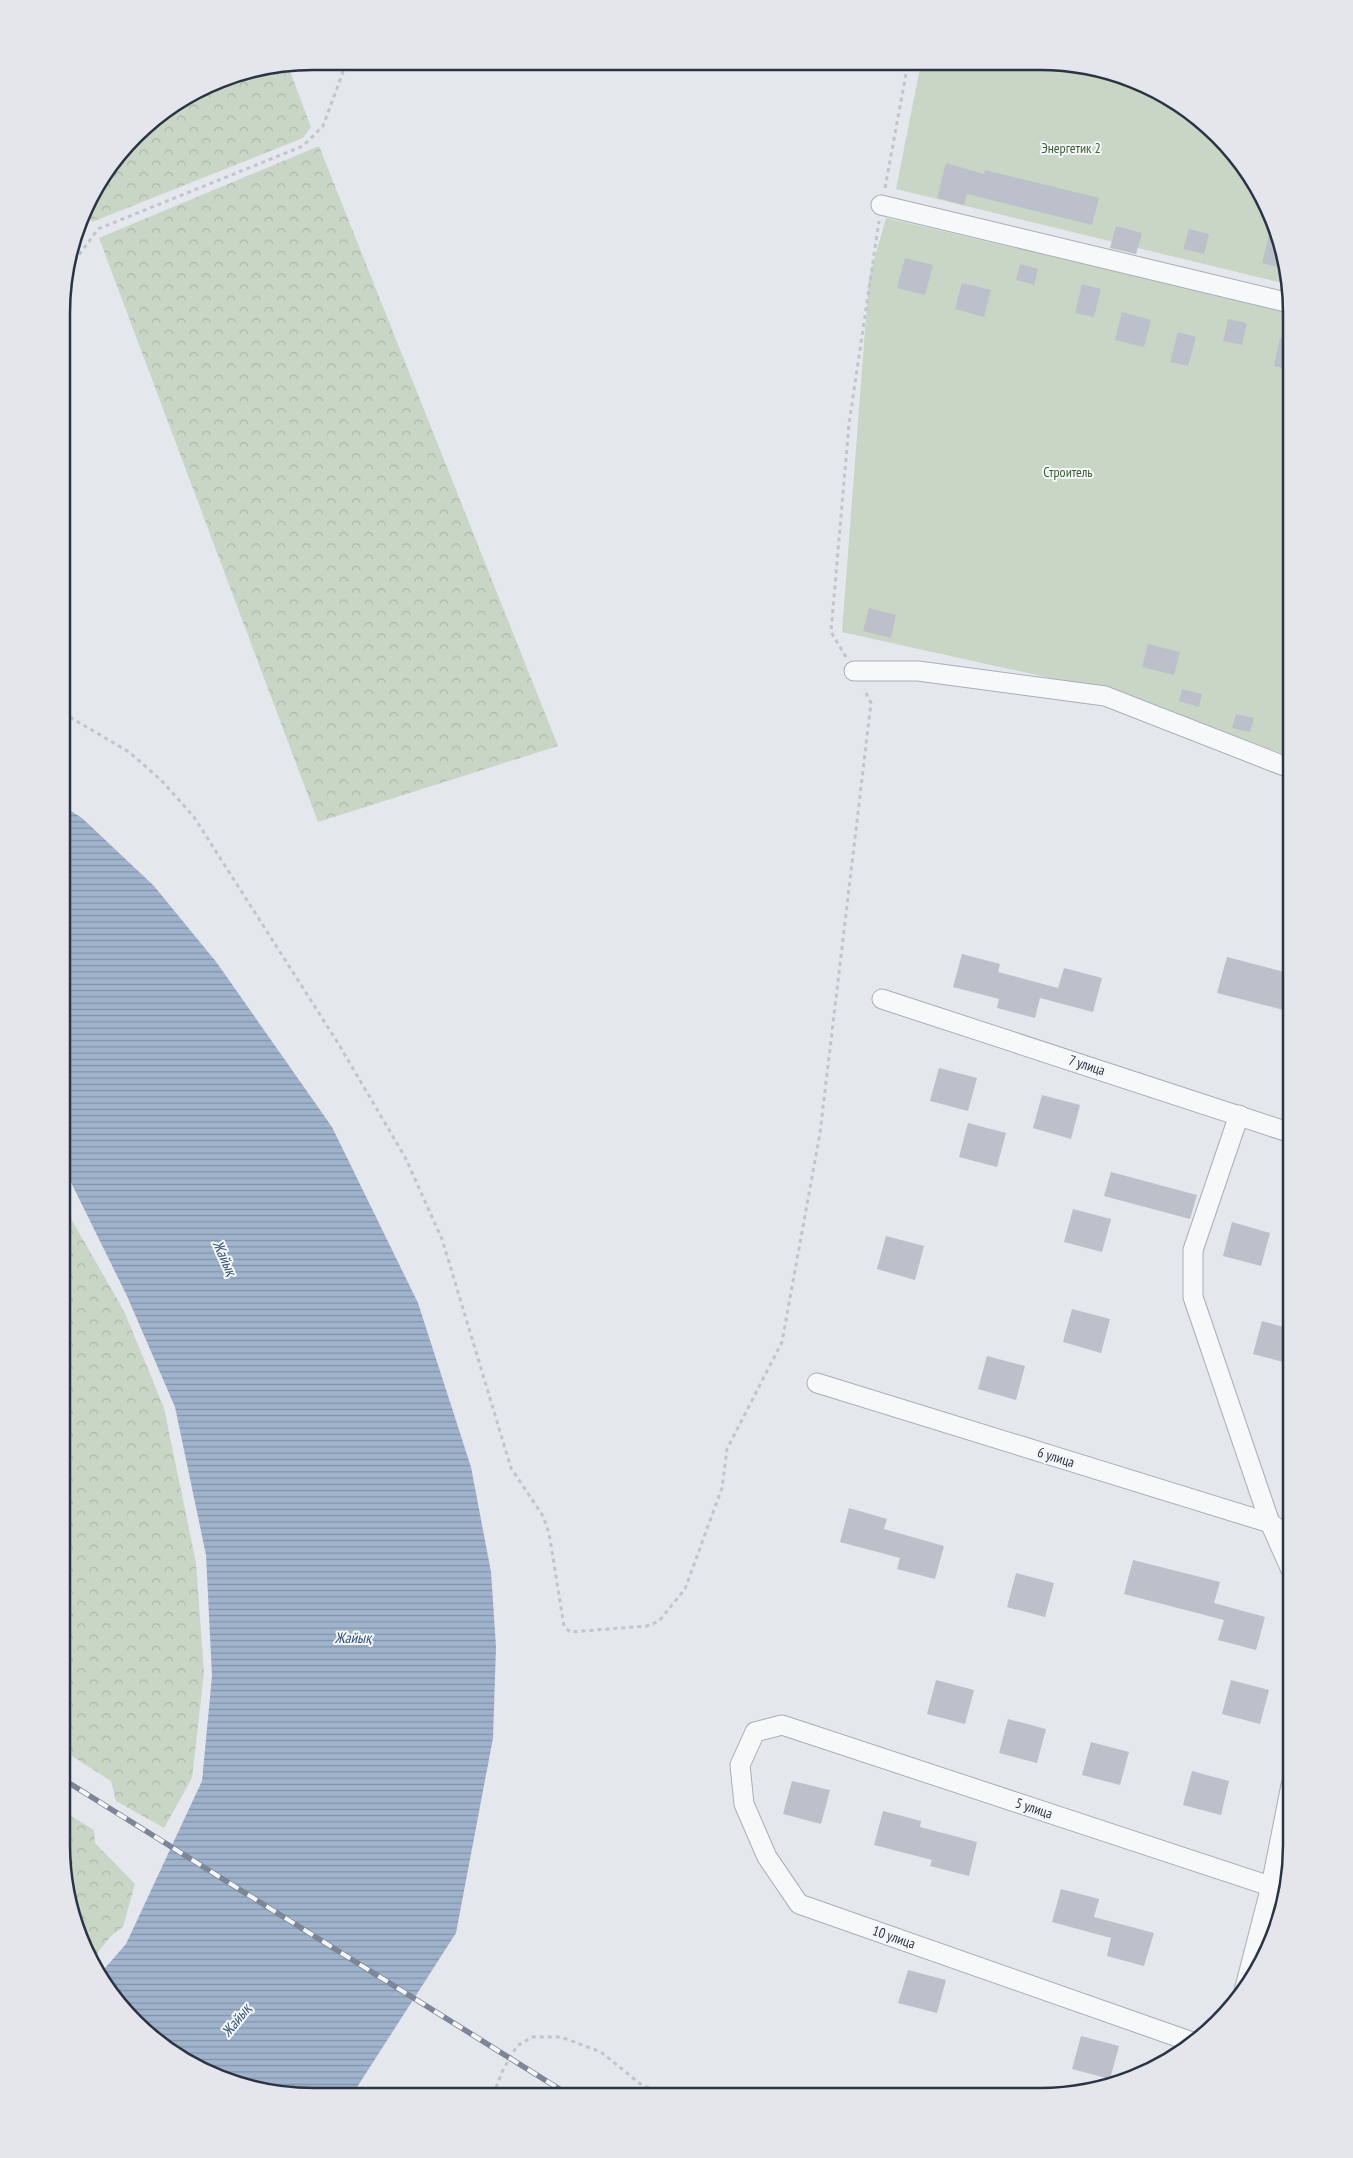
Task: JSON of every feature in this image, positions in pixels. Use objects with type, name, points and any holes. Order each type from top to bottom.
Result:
[{"type":"street","points":[[881,205],[1282,301]]},
{"type":"street","points":[[854,671],[918,671],[1105,696],[1283,765]]},
{"type":"street","name":"7 улица","points":[[882,998],[1283,1130]]},
{"type":"street","points":[[1239,1115],[1193,1250],[1193,1297],[1270,1523],[1283,1552]]},
{"type":"street","name":"6 улица","points":[[817,1383],[1270,1523],[1283,1532]]},
{"type":"street","name":"5 улица","points":[[782,1725],[1278,1888]]},
{"type":"street","name":"10 улица","points":[[782,1725],[755,1732],[740,1765],[744,1804],[767,1857],[800,1904],[1186,2040]]},
{"type":"street","points":[[1255,1959],[1278,1888],[1283,1852]]},
{"type":"path","points":[[76,259],[98,229],[303,146],[323,126],[344,70]]},
{"type":"path","points":[[70,717],[129,752],[161,780],[194,817],[338,1044],[405,1157],[442,1239],[512,1468],[543,1516],[549,1533],[564,1626],[570,1632],[648,1626],[659,1621],[685,1589],[722,1488],[727,1449],[782,1342],[820,1134],[871,703],[831,632],[848,424],[881,205],[907,70]]},
{"type":"path","points":[[496,2088],[502,2070],[517,2046],[532,2037],[561,2036],[601,2052],[643,2086],[649,2088]]},
{"type":"green space","name":"Энергетик 2","points":[[920,70],[1040,70],[1072,72],[1103,78],[1133,88],[1175,111],[1200,130],[1223,153],[1242,178],[1265,220],[1275,250],[1281,283],[896,189]]},
{"type":"green space","points":[[290,71],[311,127],[303,138],[92,222],[90,216],[95,205],[120,165],[141,141],[165,120],[191,103],[220,88],[250,78]]},
{"type":"green space","points":[[319,146],[558,746],[318,822],[99,238]]},
{"type":"green space","name":"Строитель","points":[[886,218],[1283,310],[1283,754],[1118,693],[842,632],[869,278]]},
{"type":"green space","points":[[70,1217],[124,1311],[164,1408],[196,1563],[204,1673],[192,1778],[164,1828],[116,1801],[111,1781],[70,1755]]},
{"type":"green space","points":[[70,1815],[94,1830],[95,1843],[135,1884],[123,1927],[111,1936],[98,1952],[97,1957],[88,1938],[78,1908],[72,1877]]},
{"type":"water","name":"Жайық","points":[[70,810],[82,818],[154,886],[217,963],[332,1127],[418,1303],[471,1467],[491,1572],[496,1647],[493,1738],[456,1933],[356,2088],[281,2086],[250,2080],[205,2063],[165,2038],[141,2017],[120,1993],[104,1969],[126,1944],[202,1781],[212,1676],[206,1555],[175,1407],[127,1296],[70,1180]]},
{"type":"building","points":[[946,163],[984,174],[985,170],[1099,198],[1092,225],[967,194],[964,205],[937,198]]},
{"type":"building","points":[[1116,226],[1142,233],[1136,254],[1110,248]]},
{"type":"building","points":[[1189,229],[1209,234],[1204,254],[1183,249]]},
{"type":"building","points":[[1269,233],[1278,267],[1262,263]]},
{"type":"building","points":[[905,258],[933,265],[925,295],[897,288]]},
{"type":"building","points":[[1020,264],[1038,269],[1034,285],[1016,280]]},
{"type":"building","points":[[962,283],[991,290],[984,317],[955,309]]},
{"type":"building","points":[[1082,284],[1101,289],[1094,317],[1075,313]]},
{"type":"building","points":[[1122,312],[1151,320],[1144,347],[1115,340]]},
{"type":"building","points":[[1228,319],[1247,323],[1242,345],[1223,341]]},
{"type":"building","points":[[1178,332],[1196,337],[1188,366],[1170,362]]},
{"type":"building","points":[[1280,338],[1283,339],[1283,368],[1274,366]]},
{"type":"building","points":[[869,608],[896,615],[891,638],[863,631]]},
{"type":"building","points":[[1148,644],[1180,652],[1174,675],[1142,667]]},
{"type":"building","points":[[1182,689],[1202,694],[1199,707],[1179,701]]},
{"type":"building","points":[[1236,714],[1254,718],[1250,732],[1232,728]]},
{"type":"building","points":[[962,954],[1000,964],[998,972],[1058,988],[1064,968],[1102,978],[1093,1012],[1040,998],[1035,1018],[997,1008],[999,999],[953,987]]},
{"type":"building","points":[[1227,957],[1283,972],[1283,1010],[1217,993]]},
{"type":"building","points":[[939,1068],[977,1078],[968,1111],[930,1101]]},
{"type":"building","points":[[1042,1095],[1080,1105],[1071,1139],[1033,1128]]},
{"type":"building","points":[[968,1123],[1006,1133],[997,1167],[959,1157]]},
{"type":"building","points":[[1111,1172],[1197,1195],[1190,1219],[1104,1196]]},
{"type":"building","points":[[1073,1209],[1111,1219],[1102,1252],[1064,1242]]},
{"type":"building","points":[[1232,1222],[1270,1233],[1261,1266],[1223,1256]]},
{"type":"building","points":[[886,1236],[924,1246],[915,1280],[877,1269]]},
{"type":"building","points":[[1072,1309],[1110,1319],[1101,1353],[1063,1342]]},
{"type":"building","points":[[1262,1321],[1283,1327],[1283,1362],[1253,1354]]},
{"type":"building","points":[[987,1356],[1025,1366],[1016,1400],[978,1389]]},
{"type":"building","points":[[849,1508],[887,1519],[884,1529],[944,1546],[935,1579],[897,1569],[900,1558],[840,1542]]},
{"type":"building","points":[[1133,1560],[1220,1582],[1214,1603],[1265,1617],[1256,1650],[1218,1640],[1224,1620],[1124,1594]]},
{"type":"building","points":[[1016,1573],[1054,1583],[1045,1617],[1007,1607]]},
{"type":"building","points":[[936,1680],[974,1690],[965,1724],[927,1714]]},
{"type":"building","points":[[1231,1680],[1269,1690],[1260,1724],[1222,1714]]},
{"type":"building","points":[[1008,1719],[1046,1729],[1037,1763],[999,1753]]},
{"type":"building","points":[[1091,1742],[1129,1752],[1120,1785],[1082,1775]]},
{"type":"building","points":[[1192,1771],[1229,1781],[1221,1815],[1183,1805]]},
{"type":"building","points":[[792,1781],[830,1790],[821,1824],[783,1814]]},
{"type":"building","points":[[883,1811],[921,1821],[920,1827],[977,1842],[969,1876],[930,1866],[932,1860],[874,1845]]},
{"type":"building","points":[[1061,1889],[1099,1899],[1094,1917],[1154,1933],[1144,1966],[1107,1956],[1111,1938],[1052,1922]]},
{"type":"building","points":[[908,1970],[946,1980],[937,2013],[898,2003]]},
{"type":"building","points":[[1081,2036],[1119,2046],[1110,2078],[1072,2069]]},
{"type":"railway","points":[[70,1784],[558,2088]]}]
